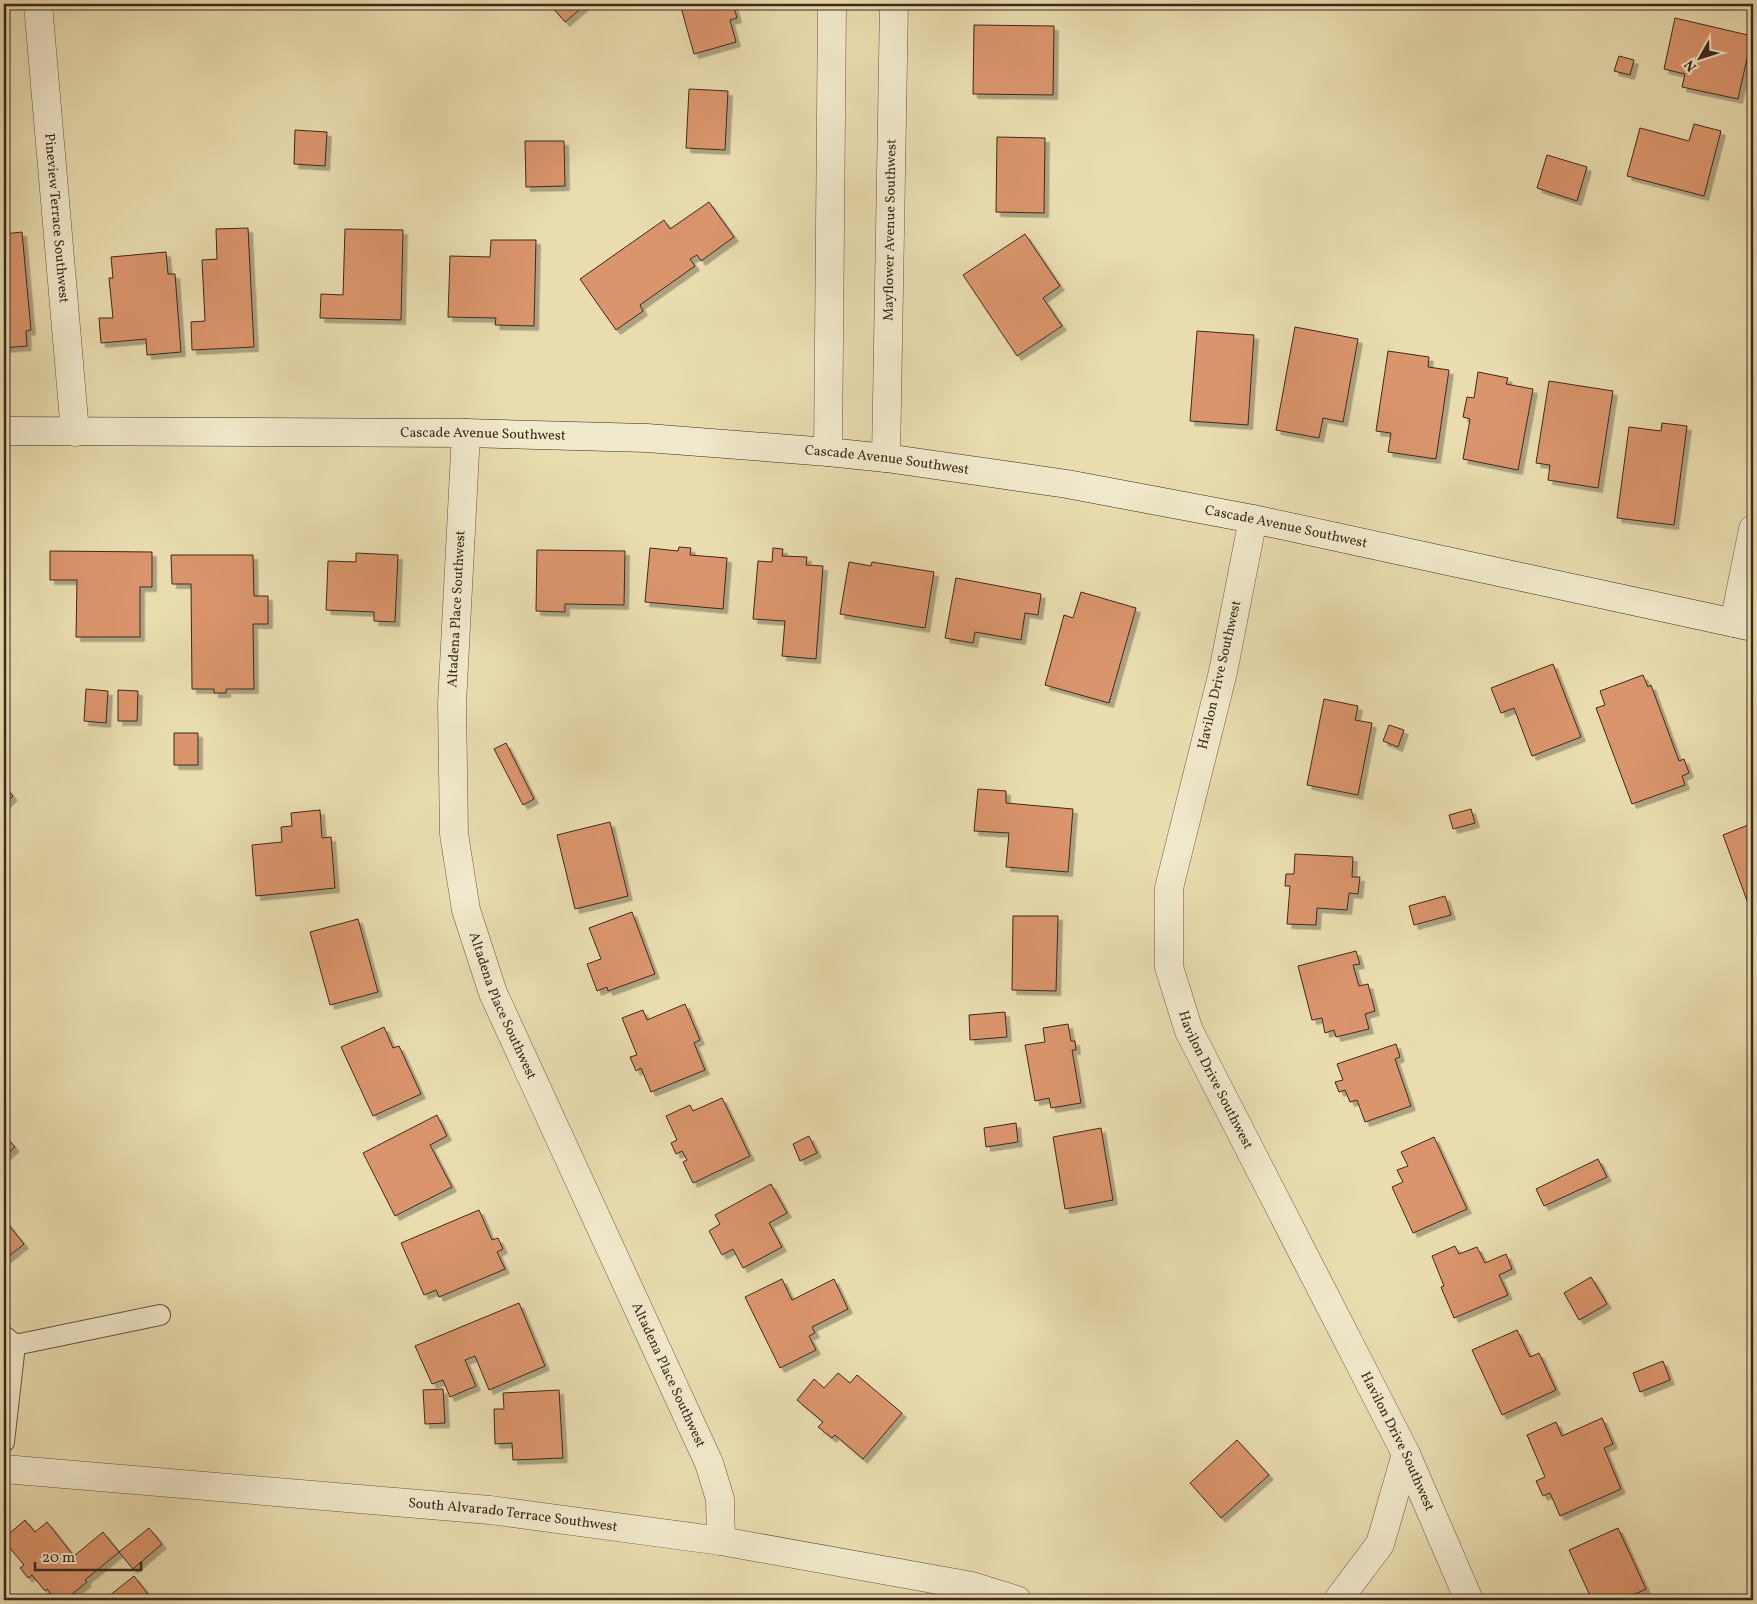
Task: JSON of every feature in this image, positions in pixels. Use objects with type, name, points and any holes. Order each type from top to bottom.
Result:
[{"type":"street","name":"Pineview Terrace Southwest","points":[[38,4],[75,432]]},
{"type":"street","points":[[828,452],[832,4]]},
{"type":"street","name":"Mayflower Avenue Southwest","points":[[886,458],[894,4]]},
{"type":"street","name":"Cascade Avenue Southwest","points":[[4,431],[466,433],[647,438],[886,458],[1067,484],[1253,519],[1744,625]]},
{"type":"street","name":"Altadena Place Southwest","points":[[466,433],[452,704],[454,834],[466,910],[493,993],[709,1463],[720,1499],[721,1541]]},
{"type":"street","name":"Havilon Drive Southwest","points":[[1253,519],[1223,672],[1169,888],[1169,967],[1189,1031],[1406,1454],[1469,1600]]},
{"type":"street","points":[[1744,625],[1753,530]]},
{"type":"street","points":[[1338,1600],[1380,1544],[1406,1454]]},
{"type":"street","name":"South Alvarado Terrace Southwest","points":[[4,1468],[490,1510],[721,1541],[972,1586],[1017,1600]]},
{"type":"lane","points":[[4,1442],[9,1340],[160,1315]]},
{"type":"building","points":[[556,4],[586,4],[565,22],[552,7]]},
{"type":"building","points":[[680,4],[733,4],[737,18],[730,20],[736,42],[694,54]]},
{"type":"building","points":[[1675,18],[1752,36],[1738,99],[1682,87],[1685,74],[1664,69]]},
{"type":"building","points":[[974,25],[1054,26],[1053,95],[973,94]]},
{"type":"building","points":[[1619,56],[1634,60],[1630,75],[1614,71]]},
{"type":"building","points":[[689,89],[728,91],[725,150],[686,148]]},
{"type":"building","points":[[1694,124],[1721,131],[1704,196],[1627,176],[1640,128],[1689,141]]},
{"type":"building","points":[[295,130],[327,132],[325,166],[294,164]]},
{"type":"building","points":[[997,137],[1045,138],[1044,213],[996,212]]},
{"type":"building","points":[[525,141],[564,141],[565,186],[526,187]]},
{"type":"building","points":[[1547,155],[1587,167],[1577,201],[1537,188]]},
{"type":"building","points":[[709,202],[734,237],[701,261],[697,255],[690,259],[695,266],[640,305],[643,311],[616,330],[580,279],[664,220],[670,229]]},
{"type":"building","points":[[248,228],[254,347],[192,350],[191,322],[205,321],[202,260],[217,259],[216,229]]},
{"type":"building","points":[[345,229],[403,230],[401,320],[320,318],[321,294],[343,295]]},
{"type":"building","points":[[22,232],[31,330],[26,331],[27,346],[4,348],[4,234]]},
{"type":"building","points":[[1025,234],[1060,286],[1043,298],[1062,326],[1017,356],[963,275]]},
{"type":"building","points":[[491,240],[536,240],[534,326],[495,325],[496,318],[448,317],[450,256],[490,257]]},
{"type":"building","points":[[166,252],[168,274],[175,274],[181,352],[147,355],[146,339],[101,343],[99,318],[113,318],[109,278],[113,278],[111,257]]},
{"type":"building","points":[[1295,327],[1358,339],[1343,422],[1323,418],[1319,438],[1276,430]]},
{"type":"building","points":[[1197,331],[1254,335],[1248,425],[1190,421]]},
{"type":"building","points":[[1388,351],[1429,357],[1428,367],[1449,370],[1436,459],[1388,452],[1391,433],[1376,431]]},
{"type":"building","points":[[1478,372],[1508,378],[1506,384],[1533,389],[1518,470],[1463,459],[1470,419],[1463,417],[1467,397],[1474,398]]},
{"type":"building","points":[[1549,381],[1613,391],[1598,488],[1548,480],[1550,465],[1536,463]]},
{"type":"building","points":[[1662,423],[1687,426],[1674,525],[1617,518],[1629,427],[1661,431]]},
{"type":"building","points":[[679,547],[691,548],[690,555],[727,558],[723,609],[645,602],[650,548],[678,551]]},
{"type":"building","points":[[773,548],[783,549],[782,556],[807,557],[806,565],[823,566],[816,659],[782,656],[785,621],[753,619],[758,561],[772,562]]},
{"type":"building","points":[[537,550],[625,551],[624,605],[565,604],[565,612],[536,611]]},
{"type":"building","points":[[50,551],[152,552],[152,587],[140,587],[140,637],[76,637],[77,580],[50,580]]},
{"type":"building","points":[[356,553],[398,555],[395,622],[374,621],[374,612],[326,610],[328,561],[356,562]]},
{"type":"building","points":[[171,555],[253,555],[254,596],[268,596],[268,624],[253,624],[254,689],[226,689],[226,693],[214,693],[214,689],[192,689],[191,584],[172,584]]},
{"type":"building","points":[[849,562],[871,566],[872,562],[934,572],[925,628],[840,614]]},
{"type":"building","points":[[956,578],[1041,594],[1038,615],[1025,613],[1021,640],[975,632],[973,643],[945,638]]},
{"type":"building","points":[[1081,592],[1136,608],[1109,703],[1045,685],[1064,615],[1073,618]]},
{"type":"building","points":[[1553,664],[1581,737],[1532,756],[1514,708],[1501,713],[1491,688]]},
{"type":"building","points":[[1643,675],[1648,687],[1651,685],[1679,761],[1684,759],[1689,773],[1682,776],[1685,785],[1632,804],[1596,708],[1605,705],[1600,691]]},
{"type":"building","points":[[86,689],[108,691],[106,723],[84,721]]},
{"type":"building","points":[[118,690],[138,691],[137,721],[118,721]]},
{"type":"building","points":[[1324,699],[1358,706],[1355,720],[1372,723],[1358,795],[1307,785]]},
{"type":"building","points":[[1389,725],[1404,730],[1398,747],[1383,741]]},
{"type":"building","points":[[174,733],[198,733],[198,765],[174,765]]},
{"type":"building","points":[[506,743],[534,799],[523,805],[494,749]]},
{"type":"building","points":[[4,785],[13,796],[4,805]]},
{"type":"building","points":[[978,789],[1006,791],[1006,803],[1073,809],[1068,872],[1006,867],[1009,833],[974,831]]},
{"type":"building","points":[[1471,809],[1475,823],[1453,829],[1449,815]]},
{"type":"building","points":[[320,810],[322,838],[331,837],[335,888],[256,896],[252,845],[282,842],[281,827],[292,826],[291,813]]},
{"type":"building","points":[[610,822],[628,896],[575,909],[557,835]]},
{"type":"building","points":[[1753,823],[1753,904],[1749,906],[1723,835]]},
{"type":"building","points":[[1295,854],[1353,857],[1352,877],[1360,877],[1358,894],[1349,893],[1347,910],[1317,908],[1316,925],[1287,924],[1290,886],[1285,886],[1286,874],[1294,874]]},
{"type":"building","points":[[1445,896],[1451,915],[1414,925],[1409,906]]},
{"type":"building","points":[[632,912],[655,974],[608,991],[607,987],[597,991],[587,964],[601,959],[589,928]]},
{"type":"building","points":[[1013,916],[1058,916],[1056,991],[1012,990]]},
{"type":"building","points":[[358,919],[378,992],[330,1005],[310,932]]},
{"type":"building","points":[[1356,951],[1360,964],[1353,965],[1359,986],[1368,984],[1375,1011],[1365,1014],[1369,1029],[1336,1037],[1334,1030],[1325,1033],[1322,1018],[1312,1020],[1298,966]]},
{"type":"building","points":[[685,1004],[700,1040],[694,1043],[705,1070],[651,1092],[641,1068],[636,1071],[630,1057],[637,1055],[622,1018],[643,1010],[647,1020]]},
{"type":"building","points":[[1005,1012],[1007,1037],[970,1040],[969,1015]]},
{"type":"building","points":[[1068,1024],[1071,1041],[1075,1041],[1076,1050],[1072,1050],[1081,1103],[1051,1108],[1049,1098],[1035,1101],[1025,1045],[1045,1042],[1043,1028]]},
{"type":"building","points":[[384,1027],[393,1048],[399,1046],[421,1094],[373,1116],[341,1047]]},
{"type":"building","points":[[1396,1044],[1400,1057],[1395,1059],[1411,1106],[1365,1122],[1357,1100],[1350,1102],[1345,1090],[1339,1092],[1335,1082],[1343,1080],[1337,1064]]},
{"type":"building","points":[[722,1098],[750,1156],[693,1183],[683,1162],[687,1160],[682,1151],[676,1154],[671,1143],[677,1140],[666,1116],[690,1105],[693,1111]]},
{"type":"building","points":[[437,1115],[447,1136],[430,1145],[452,1187],[395,1216],[363,1153]]},
{"type":"building","points":[[1016,1123],[1018,1142],[986,1147],[984,1128]]},
{"type":"building","points":[[1101,1128],[1113,1200],[1065,1209],[1053,1137]]},
{"type":"building","points":[[4,1135],[15,1147],[4,1157]]},
{"type":"building","points":[[809,1136],[817,1153],[800,1161],[793,1144]]},
{"type":"building","points":[[1434,1137],[1467,1209],[1413,1233],[1392,1187],[1403,1182],[1397,1170],[1408,1166],[1401,1152]]},
{"type":"building","points":[[1598,1159],[1607,1177],[1544,1206],[1536,1189]]},
{"type":"building","points":[[771,1184],[787,1213],[769,1223],[782,1247],[743,1268],[733,1249],[722,1255],[709,1231],[720,1224],[715,1215]]},
{"type":"building","points":[[479,1210],[492,1240],[498,1238],[503,1249],[497,1252],[505,1269],[439,1297],[436,1290],[424,1295],[401,1243]]},
{"type":"building","points":[[4,1219],[24,1244],[4,1260]]},
{"type":"building","points":[[1455,1246],[1459,1254],[1477,1247],[1485,1263],[1506,1254],[1512,1269],[1499,1275],[1508,1295],[1454,1318],[1441,1287],[1444,1286],[1432,1256]]},
{"type":"building","points":[[1591,1277],[1607,1304],[1579,1320],[1564,1293]]},
{"type":"building","points":[[782,1279],[792,1300],[834,1279],[848,1309],[812,1327],[815,1333],[809,1336],[816,1350],[780,1368],[745,1297]]},
{"type":"building","points":[[519,1303],[545,1366],[489,1390],[475,1356],[465,1360],[476,1386],[450,1397],[443,1380],[432,1384],[415,1346]]},
{"type":"building","points":[[1517,1330],[1530,1357],[1539,1353],[1556,1390],[1502,1415],[1472,1350]]},
{"type":"building","points":[[1663,1361],[1670,1380],[1640,1392],[1633,1373]]},
{"type":"building","points":[[838,1373],[850,1383],[857,1375],[902,1413],[863,1459],[835,1435],[832,1438],[818,1427],[823,1422],[797,1400],[814,1379],[824,1388]]},
{"type":"building","points":[[443,1389],[445,1423],[425,1424],[423,1390]]},
{"type":"building","points":[[559,1390],[563,1458],[513,1460],[512,1443],[495,1444],[494,1409],[504,1409],[503,1393]]},
{"type":"building","points":[[1602,1418],[1613,1444],[1604,1448],[1621,1489],[1560,1516],[1550,1493],[1543,1496],[1536,1481],[1545,1477],[1527,1435],[1556,1422],[1562,1436]]},
{"type":"building","points":[[1237,1440],[1269,1475],[1221,1518],[1190,1483]]},
{"type":"building","points":[[25,1520],[35,1532],[47,1522],[74,1556],[103,1532],[119,1552],[85,1580],[87,1582],[66,1599],[63,1595],[56,1600],[47,1589],[45,1591],[32,1575],[28,1578],[20,1568],[24,1565],[4,1541],[4,1538]]},
{"type":"building","points":[[149,1528],[162,1544],[133,1569],[119,1552]]},
{"type":"building","points":[[1618,1528],[1646,1589],[1622,1600],[1592,1600],[1569,1550]]},
{"type":"building","points":[[134,1576],[151,1598],[148,1600],[104,1600]]}]
